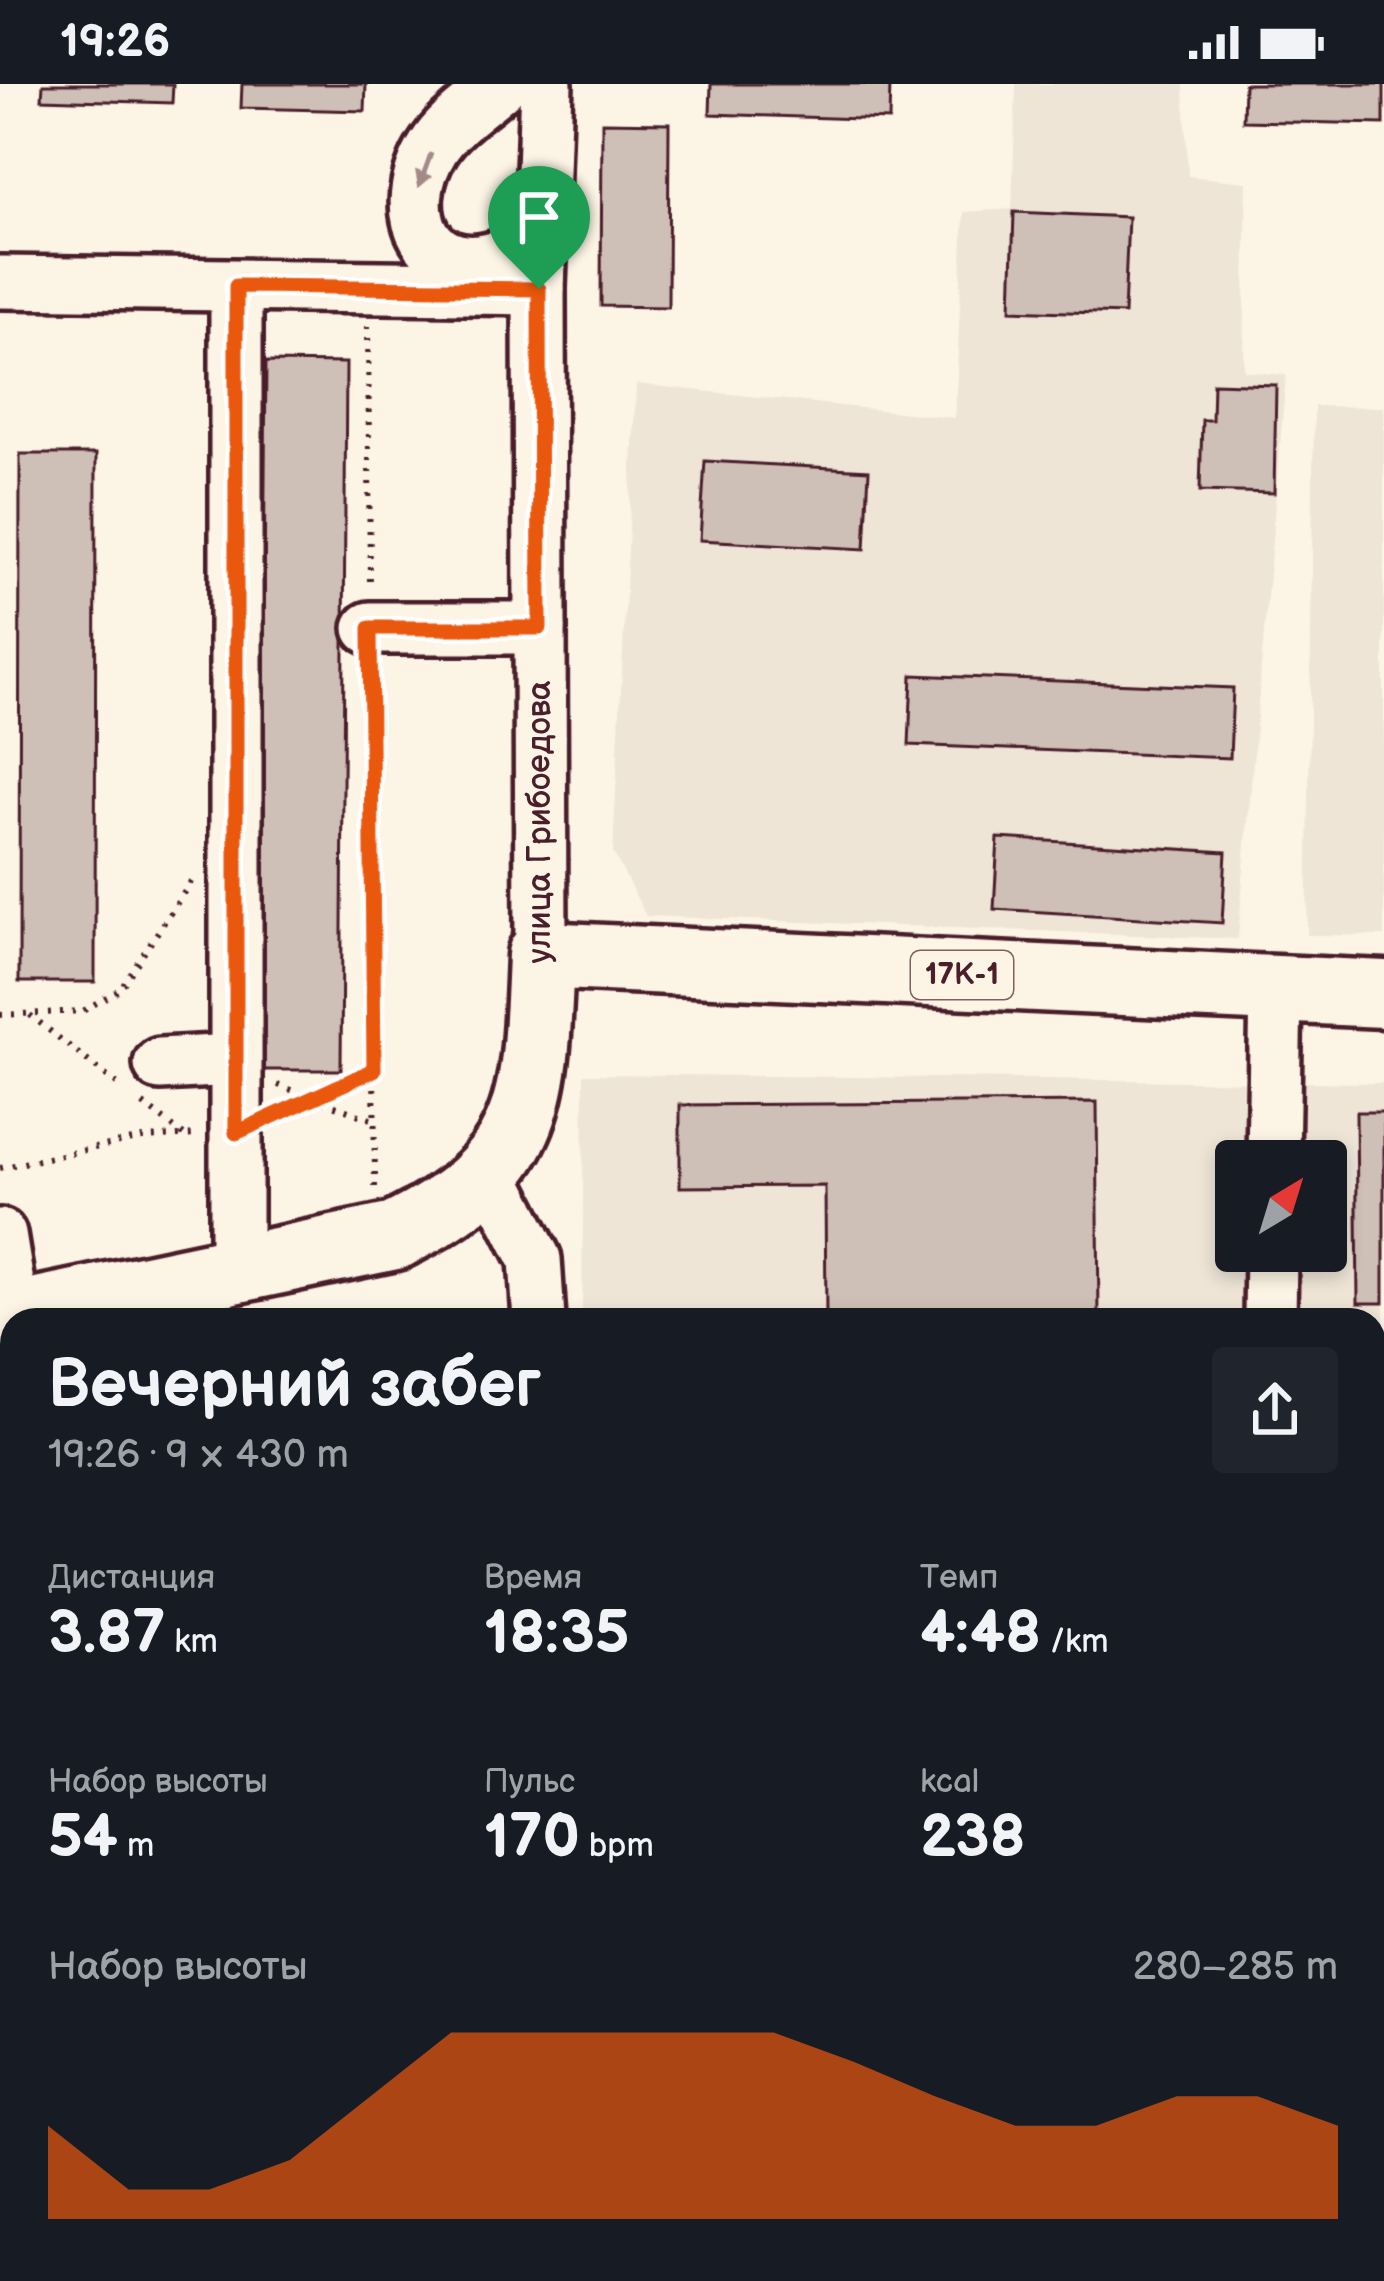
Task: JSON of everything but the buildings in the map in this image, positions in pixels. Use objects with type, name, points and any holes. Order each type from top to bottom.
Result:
[{"type":"main road","name":"17К-1","points":[[541,956],[1384,994]]},
{"type":"main road","name":"улица Грибоедова","points":[[491,1173],[526,1114],[537,1056],[541,956]]},
{"type":"main road","points":[[55,1308],[375,1240],[449,1209],[491,1173]]},
{"type":"street","points":[[500,84],[433,148],[416,199],[416,223],[432,249],[455,261],[481,263],[520,245],[543,194]]},
{"type":"street","name":"улица Грибоедова","points":[[541,956],[539,289],[546,84]]},
{"type":"street","points":[[0,282],[539,289]]},
{"type":"street","points":[[236,286],[236,1269]]},
{"type":"street","points":[[370,628],[540,628]]},
{"type":"street","points":[[1273,1140],[1276,989]]},
{"type":"street","points":[[160,1064],[235,1066]]},
{"type":"street","points":[[491,1173],[536,1259],[538,1308]]},
{"type":"street","points":[[0,1235],[8,1308]]},
{"type":"street","points":[[1270,1308],[1271,1272]]},
{"type":"path","points":[[368,287],[375,1240]]},
{"type":"path","points":[[0,1015],[83,1011],[120,988],[235,823]]},
{"type":"path","points":[[28,1013],[185,1136]]},
{"type":"path","points":[[235,1066],[374,1120]]},
{"type":"path","points":[[0,1168],[142,1138],[236,1133],[374,1070]]},
{"type":"shaded area","points":[[1016,84],[1184,84],[1188,176],[1247,182],[1244,371],[1286,375],[1238,939],[646,916],[613,853],[636,384],[955,418],[964,212],[1012,209]]},
{"type":"shaded area","points":[[1314,406],[1384,407],[1384,936],[1307,935]]},
{"type":"shaded area","points":[[584,1074],[1384,1083],[1384,1308],[582,1308]]},
{"type":"route","points":[[236,286],[539,289],[540,628],[370,628],[374,1070],[236,1133],[236,286]]}]
